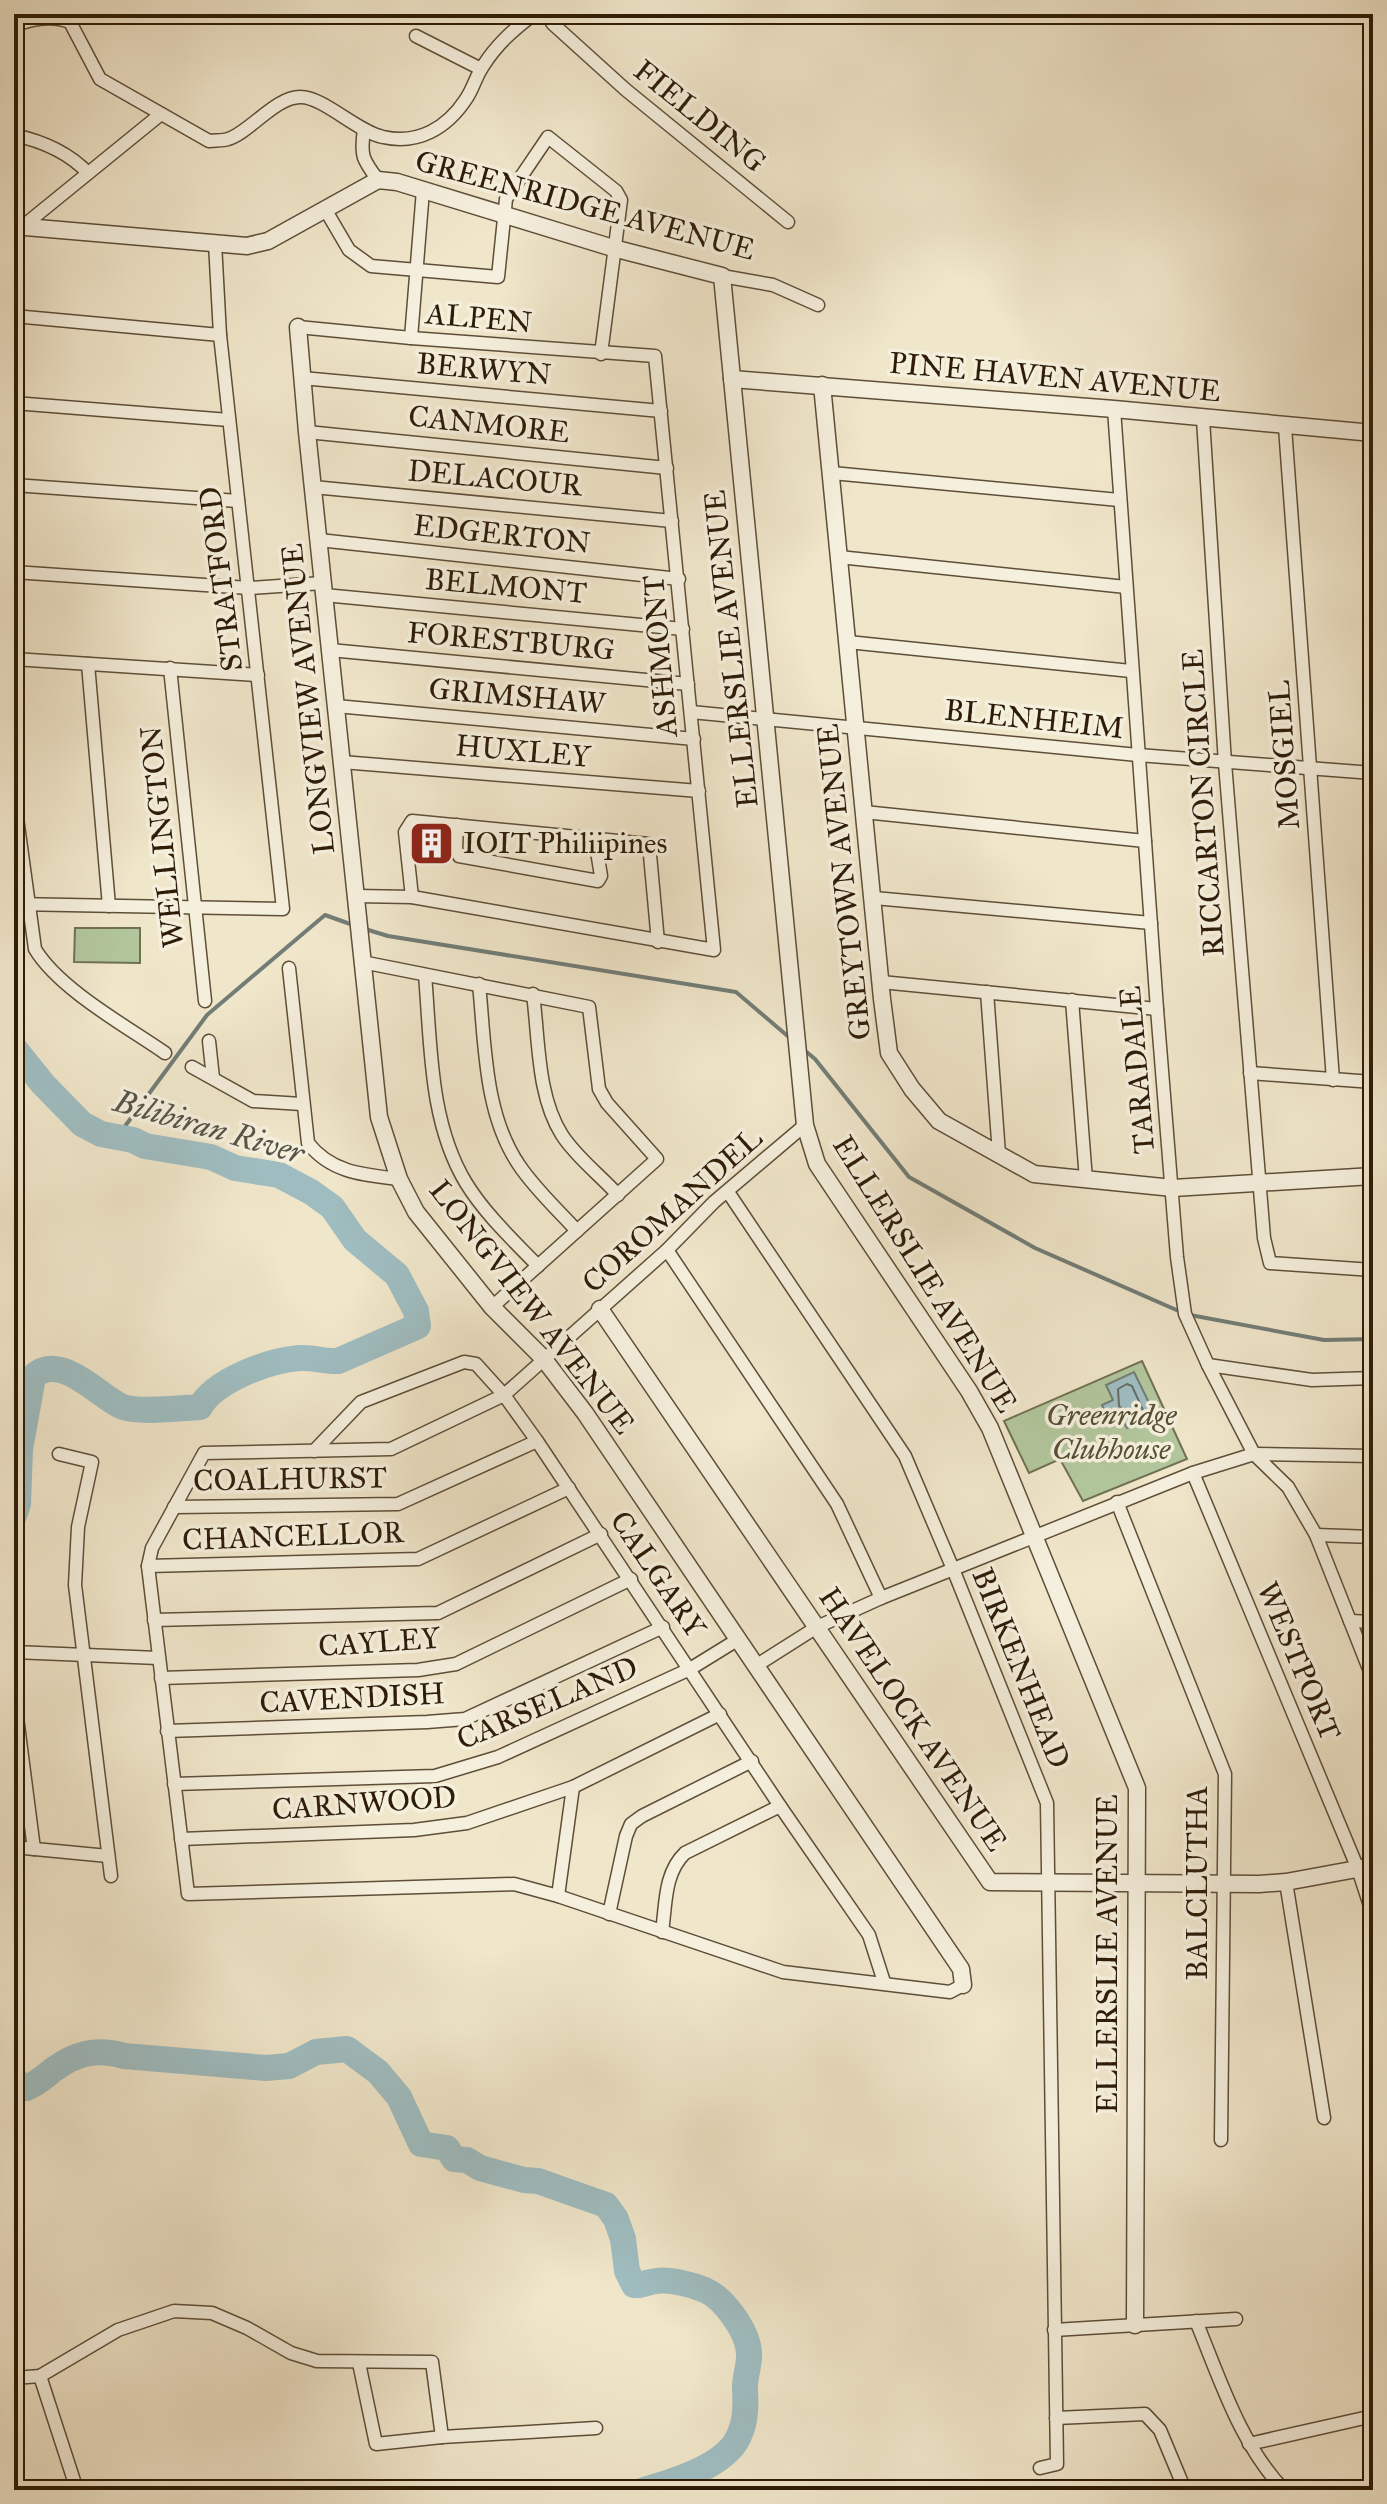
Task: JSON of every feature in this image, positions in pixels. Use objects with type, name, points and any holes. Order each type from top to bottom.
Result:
[{"type":"street","points":[[14,26],[43,18],[70,22],[100,79],[209,141],[229,139],[289,99],[304,96],[364,130],[381,137],[403,139],[438,130],[467,98],[481,69],[504,37],[534,14]]},
{"type":"street","name":"FIELDING","points":[[546,14],[553,24],[626,90],[788,222]]},
{"type":"street","points":[[416,36],[481,69]]},
{"type":"street","points":[[18,226],[161,114]]},
{"type":"street","points":[[364,130],[363,160],[378,180]]},
{"type":"street","points":[[14,135],[55,148],[77,161],[88,173]]},
{"type":"street","points":[[325,209],[349,250],[371,266],[498,277],[506,199],[548,137],[616,191],[621,200],[601,354]]},
{"type":"street","name":"GREENRIDGE AVENUE","points":[[18,226],[247,246],[268,241],[378,180],[397,182],[613,248],[722,276],[773,285],[818,305]]},
{"type":"street","points":[[411,338],[423,190]]},
{"type":"street","name":"STRATFORD","points":[[196,909],[283,909],[220,335],[215,243]]},
{"type":"street","name":"ELLERSLIE AVENUE","points":[[722,276],[805,1125],[817,1164],[969,1391],[990,1428],[1137,1788],[1135,2325]]},
{"type":"street","points":[[14,316],[220,335]]},
{"type":"street","name":"ALPEN","points":[[298,327],[655,356]]},
{"type":"street","name":"LONGVIEW AVENUE","points":[[298,327],[379,1117],[399,1179],[416,1212],[492,1307],[543,1358],[585,1413],[961,1969],[963,1985]]},
{"type":"street","name":"ASHMONT","points":[[655,356],[714,950],[658,942]]},
{"type":"street","name":"BERWYN","points":[[302,378],[661,411]]},
{"type":"street","name":"PINE HAVEN AVENUE","points":[[732,379],[1373,433]]},
{"type":"street","name":"GREYTOWN AVENUE","points":[[822,385],[889,1053],[912,1089],[939,1121],[1034,1174],[1173,1188],[1373,1176]]},
{"type":"street","points":[[14,403],[229,420]]},
{"type":"street","name":"TARADALE","points":[[1114,409],[1157,1009],[1177,1257],[1185,1314],[1254,1454],[1288,1487],[1316,1535],[1373,1679]]},
{"type":"street","name":"RICCARTON CIRCLE","points":[[1203,419],[1225,763],[1258,1183]]},
{"type":"street","name":"MOSGIEL","points":[[1285,427],[1333,1080]]},
{"type":"street","name":"CANMORE","points":[[307,432],[667,468]]},
{"type":"street","points":[[1373,433],[1373,440]]},
{"type":"street","points":[[832,473],[1119,500]]},
{"type":"street","points":[[14,485],[238,501]]},
{"type":"street","name":"DELACOUR","points":[[313,487],[672,521]]},
{"type":"street","name":"EDGERTON","points":[[319,540],[679,579]]},
{"type":"street","points":[[839,557],[1126,587]]},
{"type":"street","name":"BELMONT","points":[[14,572],[249,588],[324,589],[683,629]]},
{"type":"street","points":[[848,642],[1131,671]]},
{"type":"street","name":"FORESTBURG","points":[[330,650],[688,684]]},
{"type":"street","points":[[14,659],[258,675]]},
{"type":"street","points":[[88,664],[109,906]]},
{"type":"street","name":"WELLINGTON","points":[[170,668],[205,1001]]},
{"type":"street","name":"GRIMSHAW","points":[[336,706],[694,739]]},
{"type":"street","name":"BLENHEIM","points":[[691,712],[1225,763],[1373,773]]},
{"type":"street","name":"HUXLEY","points":[[342,762],[699,791]]},
{"type":"street","points":[[14,796],[35,949],[44,964],[66,984],[165,1053]]},
{"type":"street","points":[[864,812],[1145,841]]},
{"type":"street","points":[[357,896],[412,897],[658,942],[649,844],[412,821],[405,832],[412,897]]},
{"type":"street","points":[[457,825],[456,849],[459,856],[598,881],[601,876],[595,839]]},
{"type":"street","points":[[874,898],[1151,923]]},
{"type":"street","points":[[14,904],[196,909]]},
{"type":"street","points":[[362,962],[589,1007],[599,1089],[607,1103],[657,1159],[492,1307]]},
{"type":"street","points":[[289,968],[308,1143],[314,1151],[348,1172],[399,1179]]},
{"type":"street","points":[[425,975],[433,1065],[448,1144],[467,1185],[495,1221],[538,1266]]},
{"type":"street","points":[[881,982],[1157,1009]]},
{"type":"street","points":[[479,984],[490,1088],[502,1133],[519,1166],[577,1231]]},
{"type":"street","points":[[987,992],[999,1154]]},
{"type":"street","points":[[533,994],[549,1105],[563,1136],[618,1195]]},
{"type":"street","points":[[1072,1000],[1086,1180]]},
{"type":"street","points":[[209,1041],[213,1078]]},
{"type":"street","points":[[192,1067],[253,1101],[302,1104]]},
{"type":"street","points":[[1250,1073],[1373,1082]]},
{"type":"street","name":"COROMANDEL","points":[[558,1896],[514,1884],[188,1894],[148,1566],[152,1548],[204,1453],[391,1449],[504,1395],[805,1125]]},
{"type":"street","points":[[1258,1183],[1270,1263],[1373,1270]]},
{"type":"street","name":"BIRKENHEAD","points":[[728,1192],[905,1456],[1047,1803],[1057,2464],[1040,2468]]},
{"type":"street","points":[[667,1250],[837,1504],[881,1598]]},
{"type":"street","name":"HAVELOCK AVENUE","points":[[600,1309],[990,1882],[1286,1882],[1365,1868]]},
{"type":"street","name":"CALGARY","points":[[314,1451],[361,1402],[464,1362],[476,1364],[504,1395],[537,1441],[869,1935],[884,1982]]},
{"type":"street","points":[[1208,1365],[1312,1380],[1373,1378]]},
{"type":"street","name":"COALHURST","points":[[174,1507],[398,1504],[537,1441]]},
{"type":"street","points":[[59,1454],[92,1462],[78,1527],[75,1585],[111,1876]]},
{"type":"street","points":[[757,1665],[817,1627],[881,1598],[1193,1473],[1254,1454],[1373,1456]]},
{"type":"street","name":"WESTPORT","points":[[1193,1473],[1365,1868],[1373,1915]]},
{"type":"street","name":"CHANCELLOR","points":[[148,1566],[418,1559],[569,1488]]},
{"type":"street","name":"BALCLUTHA","points":[[1117,1502],[1225,1774],[1221,2140]]},
{"type":"street","points":[[154,1620],[438,1613],[601,1534]]},
{"type":"street","points":[[1316,1535],[1373,1537]]},
{"type":"street","name":"CAYLEY","points":[[161,1678],[418,1670],[456,1664],[631,1579]]},
{"type":"street","points":[[1350,1621],[1373,1622]]},
{"type":"street","name":"CAVENDISH","points":[[167,1731],[465,1719],[663,1627]]},
{"type":"street","name":"CARSELAND","points":[[174,1784],[435,1776],[498,1757],[690,1669],[737,1640]]},
{"type":"street","points":[[14,1652],[158,1658]]},
{"type":"street","points":[[14,1694],[34,1849]]},
{"type":"street","name":"CARNWOOD","points":[[181,1839],[414,1830],[467,1823],[573,1787],[720,1714]]},
{"type":"street","points":[[609,1914],[631,1824],[752,1761]]},
{"type":"street","points":[[573,1787],[558,1896],[783,1972],[950,1992],[963,1985]]},
{"type":"street","points":[[662,1932],[670,1876],[675,1863],[685,1853],[780,1806]]},
{"type":"street","points":[[14,1847],[108,1856]]},
{"type":"street","points":[[1286,1882],[1324,2118]]},
{"type":"street","points":[[14,2378],[40,2376],[118,2330],[174,2311],[212,2313],[247,2328],[291,2353],[317,2361],[432,2362],[442,2437]]},
{"type":"street","points":[[1054,2330],[1236,2319]]},
{"type":"street","points":[[1196,2321],[1249,2444],[1266,2472],[1284,2490]]},
{"type":"street","points":[[359,2363],[376,2444],[596,2428]]},
{"type":"street","points":[[40,2376],[77,2490]]},
{"type":"street","points":[[1056,2418],[1145,2414],[1160,2430],[1185,2490]]},
{"type":"street","points":[[1249,2444],[1373,2416]]},
{"type":"green space","points":[[75,928],[140,928],[140,963],[74,962]]},
{"type":"green space","name":"Greenridge Clubhouse","points":[[1142,1361],[1187,1459],[1083,1501],[1060,1459],[1029,1473],[1004,1421]]},
{"type":"water","points":[[1134,1372],[1156,1417],[1127,1428],[1120,1416],[1109,1421],[1102,1405],[1113,1400],[1106,1385]]},
{"type":"waterway","points":[[117,1137],[207,1015],[325,915],[353,925]]},
{"type":"waterway","points":[[365,929],[388,936],[736,992],[790,1038]]},
{"type":"waterway","name":"Bilibiran River","points":[[14,1048],[82,1124],[101,1134],[133,1140],[145,1146],[211,1157],[235,1168],[279,1175],[311,1192],[332,1207],[355,1240],[397,1275],[416,1311],[418,1326],[338,1361],[300,1358],[259,1367],[218,1388],[200,1407],[131,1409],[114,1402],[67,1372],[44,1370],[33,1377],[20,1449],[18,1504],[14,1516]]},
{"type":"waterway","points":[[803,1049],[815,1059],[909,1177],[1035,1248],[1181,1312]]},
{"type":"waterway","points":[[1190,1315],[1324,1340],[1373,1339]]},
{"type":"waterway","name":"Bilibiran River","points":[[14,2080],[26,2088],[70,2060],[95,2052],[266,2068],[289,2066],[316,2052],[347,2049],[378,2072],[399,2097],[421,2144],[447,2148],[454,2159],[467,2160],[480,2168],[524,2180],[538,2181],[606,2205],[616,2219],[623,2239],[627,2271],[634,2285],[669,2281],[713,2294],[740,2326],[748,2345],[744,2417],[735,2443],[706,2467],[644,2490]]},
{"type":"place","name":"IOIT Philiipines","points":[[432,843]]}]
